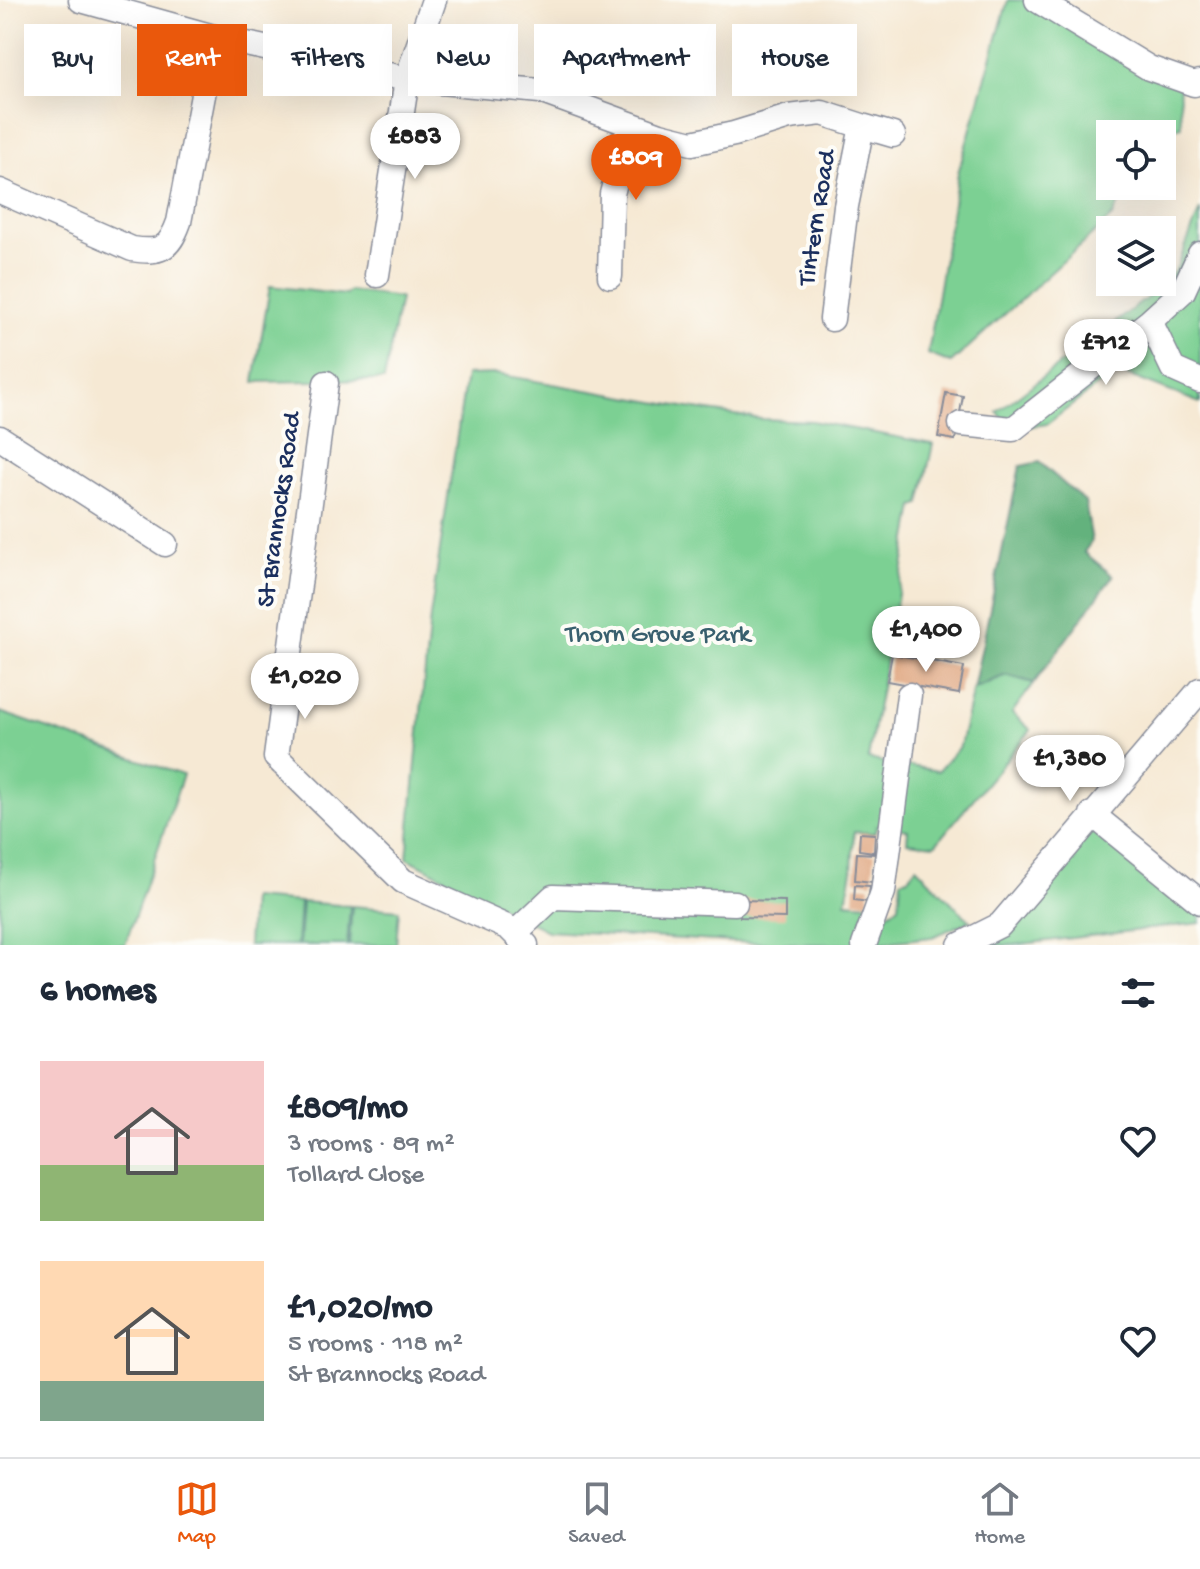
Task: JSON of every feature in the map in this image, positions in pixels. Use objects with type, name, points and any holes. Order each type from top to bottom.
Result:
[{"type":"street","name":"Tintern Road","points":[[81,0],[167,24]]},
{"type":"street","points":[[377,275],[407,79],[434,0]]},
{"type":"street","points":[[1037,0],[1149,68],[1194,84],[1200,82]]},
{"type":"street","name":"Tintern Road","points":[[247,44],[407,79],[540,91],[692,143],[789,117],[822,113],[893,135]]},
{"type":"street","points":[[0,191],[132,249],[151,252],[165,248],[179,222],[203,96]]},
{"type":"street","points":[[610,276],[612,194],[630,124]]},
{"type":"street","name":"Tintern Road","points":[[832,319],[846,206],[862,126]]},
{"type":"street","points":[[961,424],[1013,429],[1150,321],[1183,291],[1200,254]]},
{"type":"street","points":[[1150,321],[1173,369],[1200,381]]},
{"type":"street","name":"St Brannocks Road","points":[[326,383],[276,757],[403,881],[521,939]]},
{"type":"street","points":[[0,438],[165,544]]},
{"type":"street","points":[[960,945],[1000,925],[1200,690]]},
{"type":"street","points":[[864,945],[883,892],[909,695]]},
{"type":"street","points":[[1092,814],[1200,902]]},
{"type":"street","points":[[521,939],[553,897],[735,903]]},
{"type":"green space","points":[[1008,0],[1037,0],[1179,79],[1181,126],[1176,129],[1176,120],[1096,120],[1096,200],[1120,200],[1113,216],[1096,216],[1096,231],[951,363],[928,354],[958,173]]},
{"type":"green space","points":[[1200,210],[1200,403],[1117,371],[1047,424],[1013,429],[997,412],[1150,296],[1176,296],[1177,267]]},
{"type":"green space","points":[[270,286],[400,298],[384,380],[254,382]]},
{"type":"green space","name":"Thorn Grove Park","points":[[496,374],[761,419],[812,421],[933,444],[920,504],[914,506],[868,759],[894,764],[886,827],[876,826],[875,833],[854,832],[852,871],[846,902],[868,904],[853,945],[733,942],[547,931],[407,858],[430,617],[466,375]]},
{"type":"green space","points":[[1039,462],[1085,502],[1092,541],[1084,552],[1113,576],[1034,683],[1006,675],[973,689],[1020,466]]},
{"type":"green space","points":[[1006,675],[1034,683],[1012,713],[1031,730],[935,845],[907,842],[908,830],[896,828],[904,765],[938,771],[960,746],[973,689]]},
{"type":"green space","points":[[0,712],[183,775],[125,945],[0,945]]},
{"type":"green space","points":[[1092,814],[1200,902],[1200,923],[1013,945],[978,945]]},
{"type":"green space","points":[[916,867],[970,921],[932,937],[880,943],[876,940],[884,916],[899,906],[901,880],[908,878]]},
{"type":"green space","points":[[251,898],[300,902],[297,945],[248,945]]},
{"type":"green space","points":[[302,902],[350,906],[347,945],[299,945]]},
{"type":"green space","points":[[352,906],[399,910],[396,945],[349,945]]},
{"type":"building","points":[[946,393],[963,396],[955,440],[938,437]]},
{"type":"building","points":[[892,654],[964,667],[959,694],[887,681]]},
{"type":"building","points":[[860,833],[875,834],[874,852],[859,850]]},
{"type":"building","points":[[857,853],[875,854],[872,882],[855,880]]},
{"type":"building","points":[[855,885],[870,886],[868,902],[854,900]]},
{"type":"building","points":[[740,900],[785,901],[785,918],[740,917]]}]
